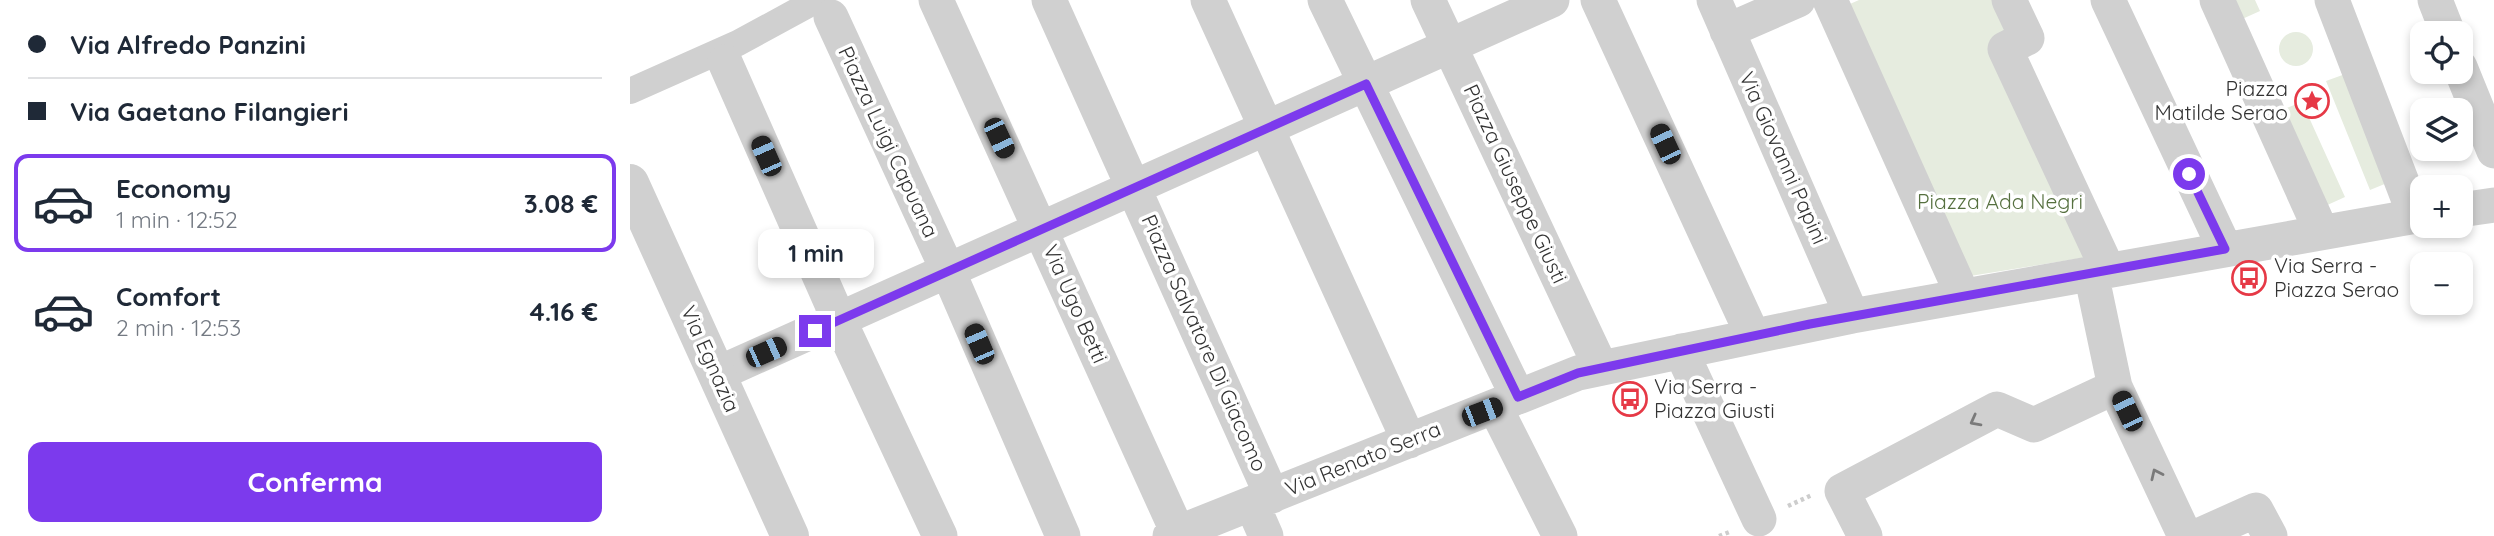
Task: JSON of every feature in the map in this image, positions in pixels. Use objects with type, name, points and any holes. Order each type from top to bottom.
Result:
[{"type":"street","name":"Via Ugo Betti","points":[[936,0],[1041,230],[1174,534]]},
{"type":"street","name":"Piazza Salvatore Di Giacomo","points":[[1049,0],[1135,188],[1262,500],[1266,536]]},
{"type":"street","points":[[1208,0],[1409,441]]},
{"type":"street","points":[[1325,0],[1366,84],[1507,402],[1558,535]]},
{"type":"street","name":"Piazza Giuseppe Giusti","points":[[1429,0],[1601,368]]},
{"type":"street","points":[[717,374],[1552,0]]},
{"type":"street","points":[[1598,0],[1753,336]]},
{"type":"street","name":"Via Giovanni Papini","points":[[1714,0],[1852,316]]},
{"type":"street","points":[[1727,31],[1798,0]]},
{"type":"street","points":[[1830,0],[1963,296]]},
{"type":"street","points":[[2008,0],[2026,38],[2005,50],[2099,271],[2115,387],[2185,536]]},
{"type":"street","points":[[2108,0],[2225,249]]},
{"type":"street","points":[[2217,0],[2321,231]]},
{"type":"street","points":[[2332,0],[2410,196]]},
{"type":"street","points":[[2435,0],[2443,21]]},
{"type":"street","points":[[630,91],[824,8]]},
{"type":"street","name":"Piazza Luigi Capuana","points":[[824,8],[948,271],[1063,536]]},
{"type":"street","points":[[725,62],[839,320],[940,536]]},
{"type":"street","points":[[2467,84],[2494,151]]},
{"type":"street","name":"Via Egnazia","points":[[630,183],[790,536]]},
{"type":"street","points":[[2473,208],[2494,205]]},
{"type":"street","name":"Via Renato Serra","points":[[1174,534],[1578,373],[1852,316],[2410,217]]},
{"type":"street","points":[[1681,351],[1759,519]]},
{"type":"street","points":[[1865,536],[1842,491],[1997,409],[2034,425],[2115,387]]},
{"type":"street","points":[[2198,536],[2256,510],[2270,536]]},
{"type":"path","points":[[1759,519],[1828,488],[1842,491]]},
{"type":"green space","name":"Piazza Ada Negri","points":[[1859,0],[1996,0],[2094,256],[1964,277],[1843,7]]},
{"type":"green space","points":[[2231,0],[2255,0],[2260,11],[2240,20]]},
{"type":"green space","points":[[2296,32],[2308,37],[2313,49],[2308,61],[2296,66],[2284,61],[2279,49],[2284,37]]},
{"type":"green space","points":[[2348,73],[2392,181],[2370,190],[2326,81]]},
{"type":"green space","points":[[2302,102],[2345,197],[2323,207],[2279,111]]},
{"type":"place","name":"Piazza Matilde Serao","points":[[2312,101]]},
{"type":"place","name":"Via Serra - Piazza Serao","points":[[2249,278]]},
{"type":"place","name":"Via Serra - Piazza Giusti","points":[[1630,399]]},
{"type":"route","points":[[815,331],[1366,84],[1518,397],[1578,373],[1810,324],[2225,249],[2189,174]]}]
